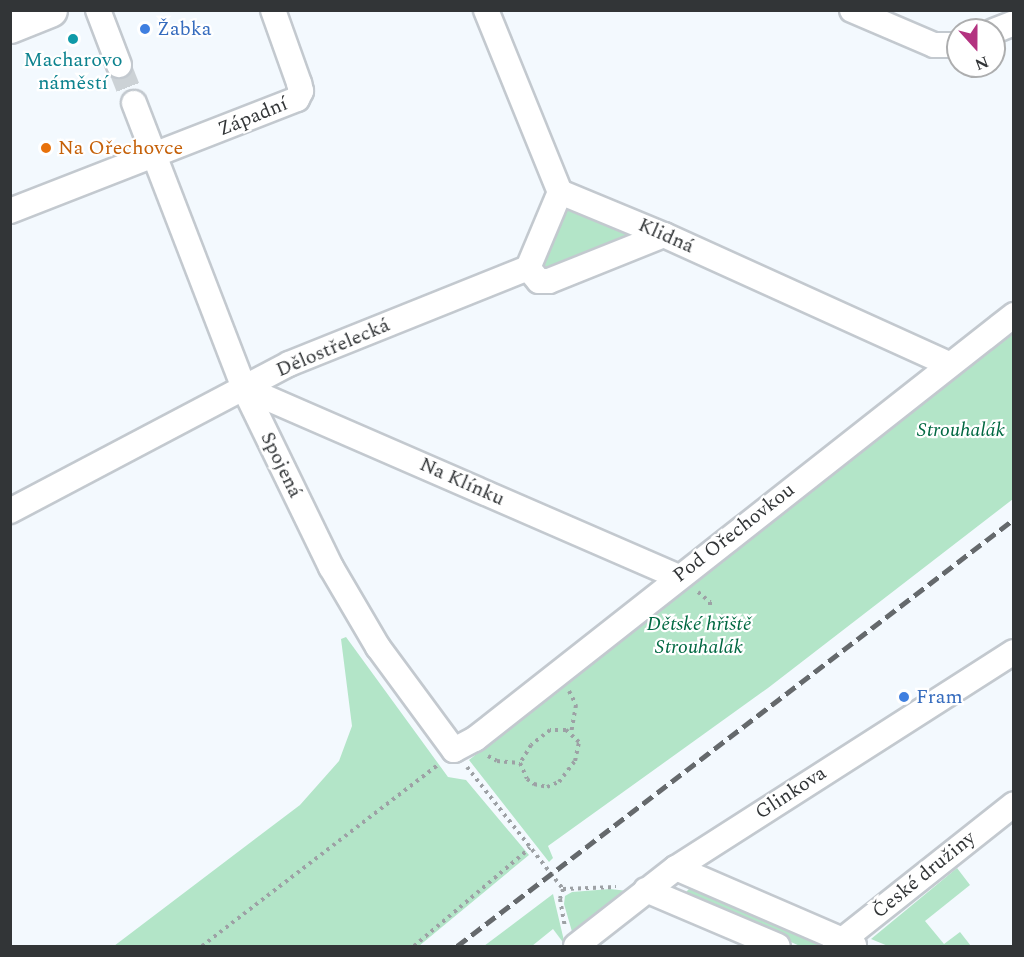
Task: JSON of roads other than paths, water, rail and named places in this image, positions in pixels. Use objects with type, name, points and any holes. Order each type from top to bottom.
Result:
[{"type":"street","points":[[10,26],[50,10]]},
{"type":"street","points":[[98,10],[120,65]]},
{"type":"street","name":"Západní","points":[[155,156],[297,99],[301,91],[299,83],[273,10]]},
{"type":"street","points":[[486,10],[560,192],[528,268],[539,281],[549,281],[664,235]]},
{"type":"street","points":[[852,10],[934,45],[946,45]]},
{"type":"street","name":"Spojená","points":[[134,103],[244,388],[354,608],[446,757]]},
{"type":"street","points":[[10,211],[155,156]]},
{"type":"street","name":"Klidná","points":[[560,192],[664,235],[949,364]]},
{"type":"street","name":"Dělostřelecká","points":[[10,511],[289,364],[528,268]]},
{"type":"street","name":"Pod Ořechovkou","points":[[446,757],[475,739],[685,580],[949,364],[1014,315]]},
{"type":"street","name":"Na Klínku","points":[[244,388],[685,580]]},
{"type":"street","name":"Glinkova","points":[[572,942],[676,868],[1014,652]]},
{"type":"street","name":"České družiny","points":[[845,944],[1014,804]]},
{"type":"street","points":[[676,868],[845,944]]},
{"type":"street","points":[[646,890],[778,946]]},
{"type":"tunnel","points":[[119,65],[134,103]]},
{"type":"railway","points":[[457,946],[1014,519]]},
{"type":"place","name":"Žabka","points":[[145,29]]},
{"type":"place","name":"Macharovo náměstí","points":[[73,39]]},
{"type":"place","name":"Na Ořechovce","points":[[46,148]]},
{"type":"place","name":"Fram","points":[[904,697]]},
{"type":"park label","name":"Strouhalák","points":[[961,430]]},
{"type":"park label","name":"Dětské hřiště Strouhalák","points":[[699,636]]}]
